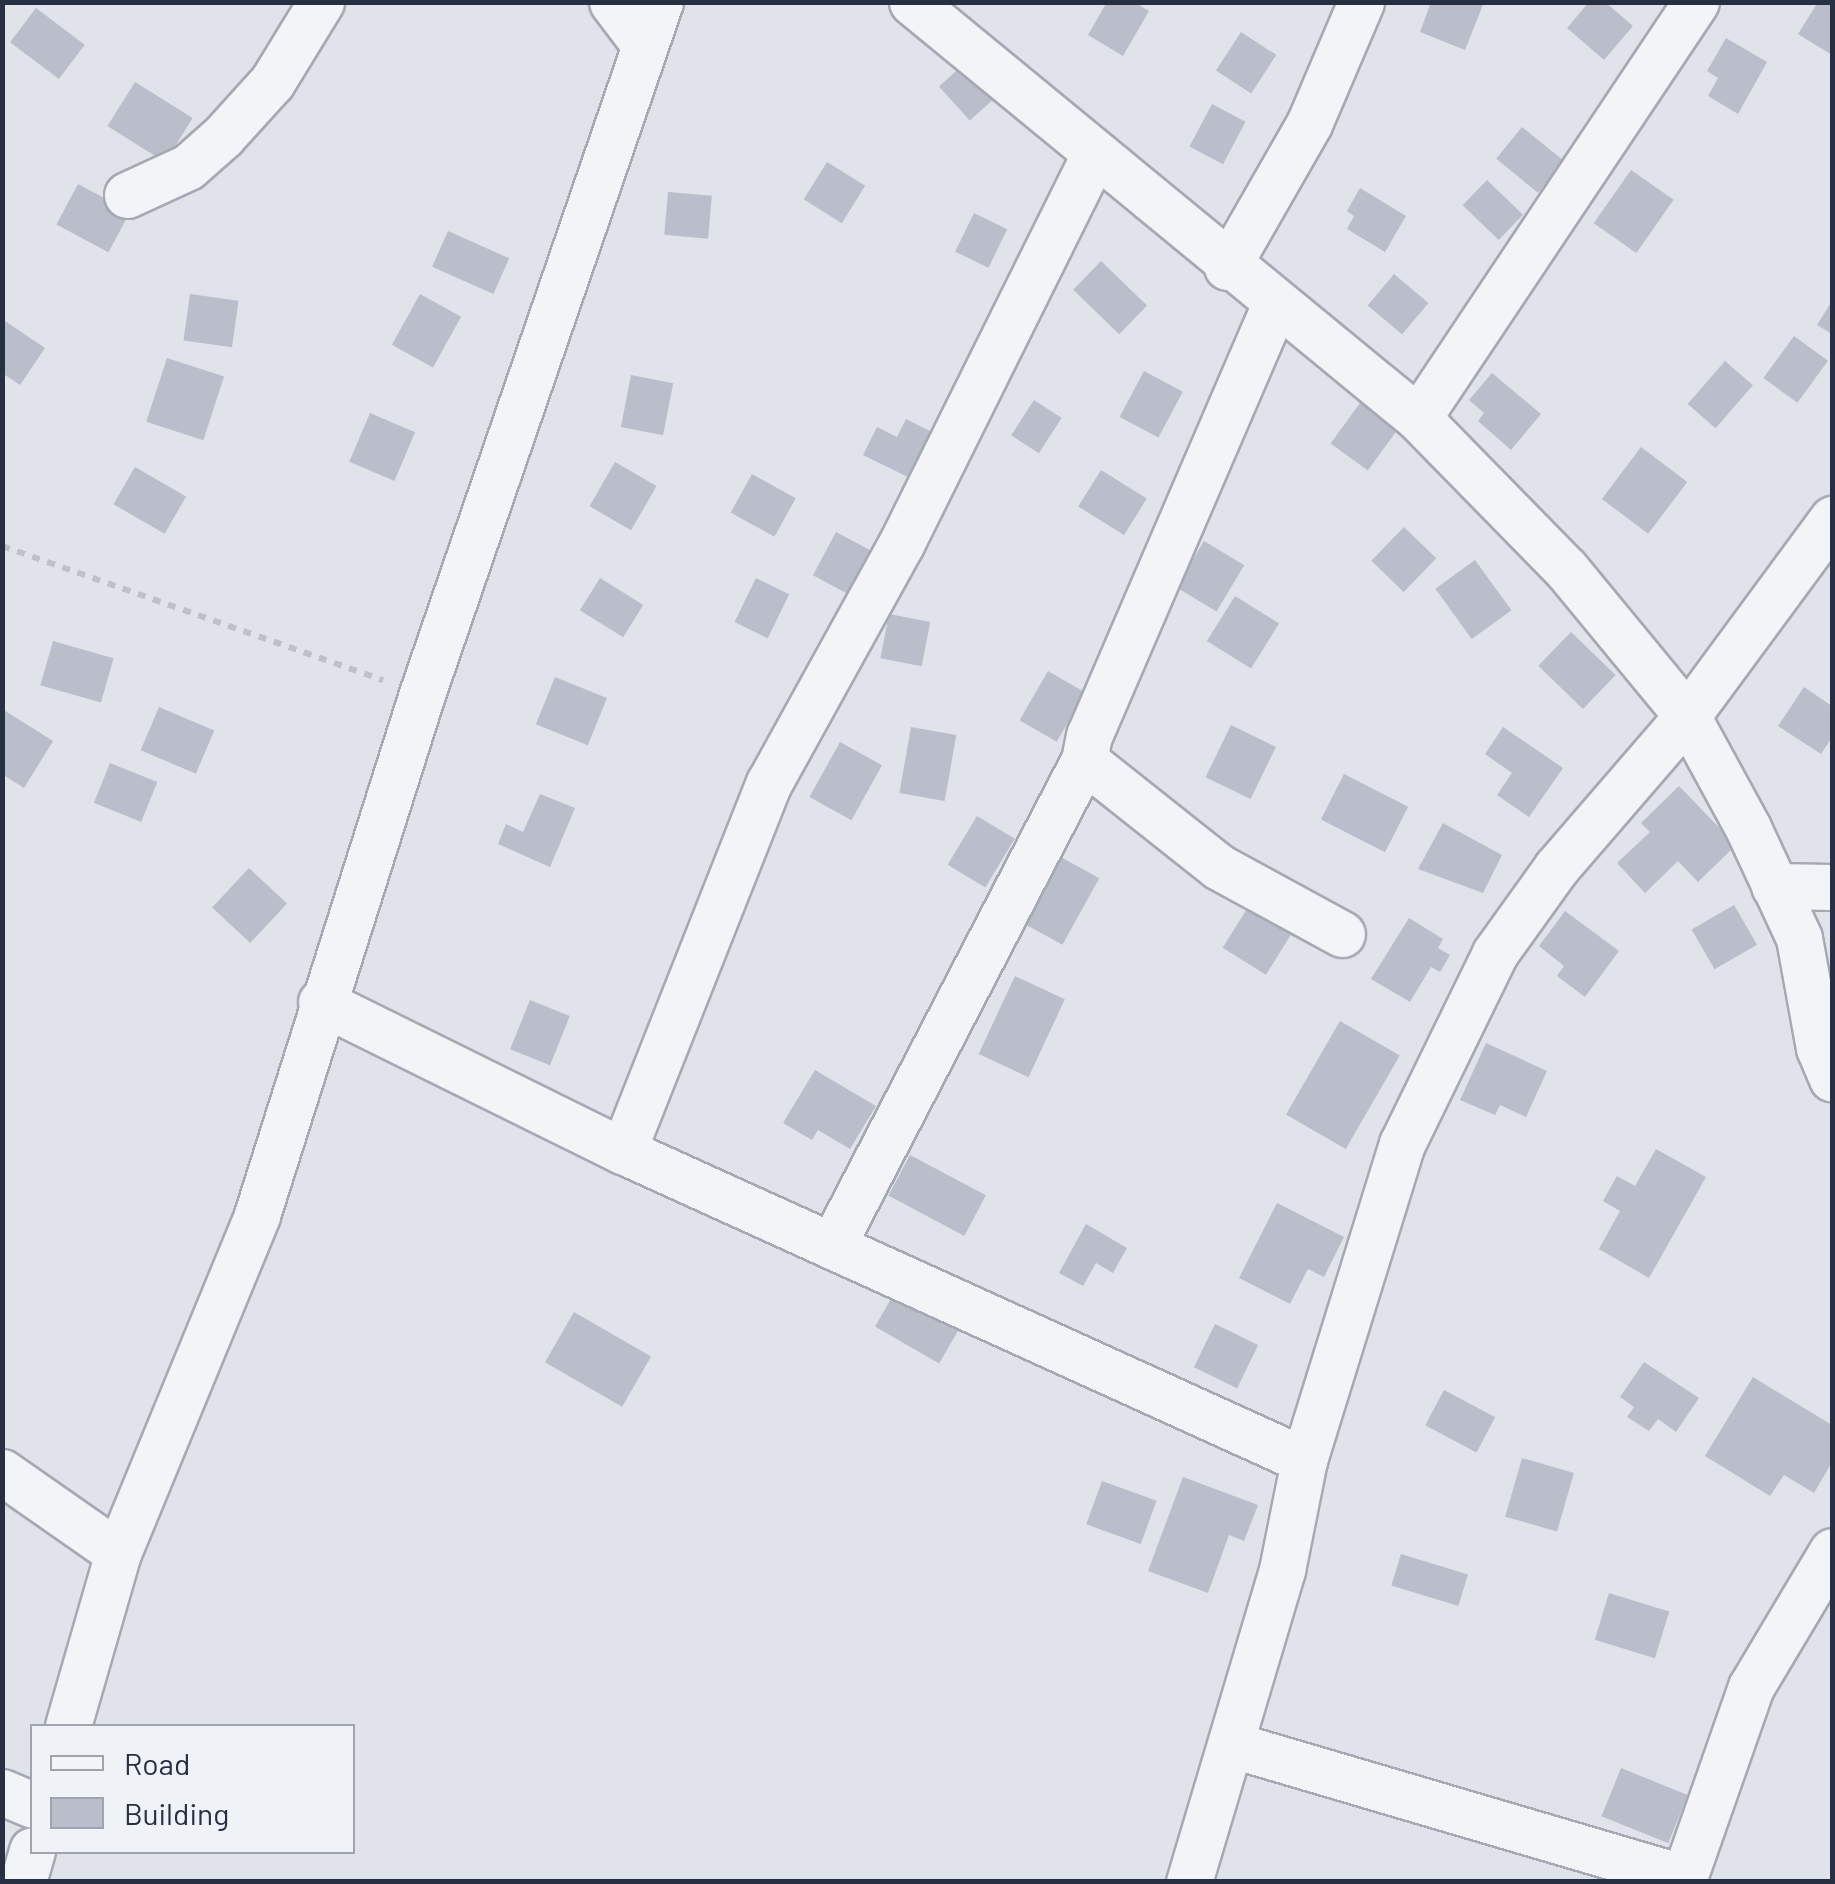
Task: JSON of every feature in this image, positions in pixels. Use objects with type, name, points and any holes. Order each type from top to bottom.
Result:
[{"type":"street","points":[[127,195],[188,167],[223,136],[272,82],[322,2]]},
{"type":"street","points":[[69,1724],[118,1553],[257,1215],[422,694],[652,23],[612,2]]},
{"type":"street","points":[[912,2],[1228,267],[1418,418],[1566,569],[1688,716],[1799,938],[1819,1048],[1832,1078]]},
{"type":"street","points":[[1228,267],[1309,124],[1360,2]]},
{"type":"street","points":[[1418,418],[1696,2]]},
{"type":"street","points":[[623,1151],[769,782],[901,544],[1094,155]]},
{"type":"street","points":[[832,1246],[1084,760],[1089,735],[1274,304]]},
{"type":"street","points":[[1189,1882],[1234,1745],[1304,1460],[1402,1144],[1494,953],[1556,868],[1688,716],[1832,519]]},
{"type":"street","points":[[1084,760],[1219,868],[1342,934]]},
{"type":"street","points":[[1774,886],[1832,887]]},
{"type":"street","points":[[322,1002],[623,1151],[1304,1460]]},
{"type":"street","points":[[2,1472],[118,1553]]},
{"type":"street","points":[[1234,1745],[1690,1880],[1751,1686],[1832,1551]]},
{"type":"street","points":[[2,1792],[30,1803]]},
{"type":"street","points":[[23,1882],[31,1854]]},
{"type":"path","points":[[2,546],[422,694]]},
{"type":"building","points":[[1107,2],[1134,2],[1149,11],[1123,56],[1088,35]]},
{"type":"building","points":[[1431,2],[1484,2],[1465,50],[1420,32]]},
{"type":"building","points":[[1589,2],[1605,2],[1633,26],[1604,60],[1567,28]]},
{"type":"building","points":[[1818,2],[1832,2],[1832,55],[1798,34]]},
{"type":"building","points":[[36,8],[85,45],[59,79],[10,42]]},
{"type":"building","points":[[1241,32],[1276,55],[1251,93],[1216,71]]},
{"type":"building","points":[[1726,38],[1767,62],[1738,114],[1708,96],[1718,78],[1707,71]]},
{"type":"building","points":[[965,63],[996,97],[970,121],[939,86]]},
{"type":"building","points":[[135,82],[193,118],[165,162],[107,126]]},
{"type":"building","points":[[1212,104],[1246,122],[1223,164],[1189,146]]},
{"type":"building","points":[[1522,127],[1564,161],[1538,193],[1496,159]]},
{"type":"building","points":[[827,162],[865,186],[842,223],[804,199]]},
{"type":"building","points":[[1631,170],[1674,200],[1636,253],[1594,223]]},
{"type":"building","points":[[1487,180],[1523,215],[1499,240],[1463,205]]},
{"type":"building","points":[[78,184],[130,212],[108,252],[56,225]]},
{"type":"building","points":[[1360,188],[1406,216],[1385,252],[1347,229],[1354,216],[1347,211]]},
{"type":"building","points":[[668,192],[712,196],[708,239],[664,235]]},
{"type":"building","points":[[974,213],[1007,229],[988,268],[955,252]]},
{"type":"building","points":[[448,231],[509,258],[493,294],[432,267]]},
{"type":"building","points":[[1101,261],[1147,305],[1119,334],[1073,290]]},
{"type":"building","points":[[1394,274],[1428,303],[1402,334],[1368,305]]},
{"type":"building","points":[[190,294],[239,301],[232,347],[183,341]]},
{"type":"building","points":[[420,294],[461,317],[433,368],[392,345]]},
{"type":"building","points":[[1832,301],[1832,334],[1817,325]]},
{"type":"building","points":[[2,319],[45,348],[20,385],[2,373]]},
{"type":"building","points":[[1794,336],[1828,361],[1797,403],[1763,378]]},
{"type":"building","points":[[167,358],[224,377],[203,440],[146,422]]},
{"type":"building","points":[[1725,361],[1753,385],[1716,428],[1688,404]]},
{"type":"building","points":[[1144,371],[1183,392],[1158,438],[1120,417]]},
{"type":"building","points":[[1492,373],[1541,414],[1511,450],[1478,421],[1484,413],[1469,400]]},
{"type":"building","points":[[631,375],[673,383],[663,435],[621,427]]},
{"type":"building","points":[[1034,400],[1062,418],[1039,453],[1011,435]]},
{"type":"building","points":[[1360,403],[1397,430],[1368,470],[1331,443]]},
{"type":"building","points":[[370,413],[415,432],[394,481],[349,462]]},
{"type":"building","points":[[906,419],[936,434],[914,480],[863,455],[877,427],[897,437]]},
{"type":"building","points":[[1641,447],[1687,482],[1648,534],[1602,499]]},
{"type":"building","points":[[615,462],[657,486],[631,530],[590,506]]},
{"type":"building","points":[[135,467],[186,496],[165,534],[114,504]]},
{"type":"building","points":[[1101,470],[1147,499],[1124,535],[1078,506]]},
{"type":"building","points":[[752,474],[796,498],[774,537],[731,512]]},
{"type":"building","points":[[1404,527],[1436,558],[1404,592],[1371,561]]},
{"type":"building","points":[[836,532],[873,552],[850,595],[813,575]]},
{"type":"building","points":[[1204,541],[1244,565],[1216,611],[1176,587]]},
{"type":"building","points":[[1475,560],[1511,610],[1472,639],[1435,589]]},
{"type":"building","points":[[600,578],[643,605],[623,637],[580,610]]},
{"type":"building","points":[[756,578],[789,594],[768,638],[735,622]]},
{"type":"building","points":[[1235,596],[1279,624],[1251,669],[1207,641]]},
{"type":"building","points":[[889,614],[930,622],[922,666],[880,658]]},
{"type":"building","points":[[1571,632],[1616,675],[1583,709],[1538,666]]},
{"type":"building","points":[[53,641],[114,658],[101,703],[40,685]]},
{"type":"building","points":[[1048,671],[1085,692],[1057,742],[1020,720]]},
{"type":"building","points":[[555,677],[607,698],[588,745],[536,724]]},
{"type":"building","points":[[1804,687],[1832,706],[1832,737],[1821,754],[1778,726]]},
{"type":"building","points":[[159,707],[214,730],[196,774],[141,750]]},
{"type":"building","points":[[2,709],[53,741],[24,788],[5,776],[2,780]]},
{"type":"building","points":[[1231,725],[1276,747],[1251,799],[1206,777]]},
{"type":"building","points":[[911,727],[956,735],[945,801],[899,793]]},
{"type":"building","points":[[1503,727],[1563,768],[1529,817],[1497,795],[1512,773],[1485,754]]},
{"type":"building","points":[[840,742],[882,765],[851,820],[809,797]]},
{"type":"building","points":[[110,763],[157,782],[141,822],[94,803]]},
{"type":"building","points":[[1344,774],[1408,807],[1385,852],[1321,819]]},
{"type":"building","points":[[1679,786],[1736,845],[1698,882],[1678,861],[1645,893],[1617,863],[1650,832],[1641,823]]},
{"type":"building","points":[[540,794],[575,808],[550,867],[498,844],[506,824],[523,832]]},
{"type":"building","points":[[977,816],[1015,839],[985,888],[948,865]]},
{"type":"building","points":[[1443,823],[1502,855],[1483,893],[1418,869]]},
{"type":"building","points":[[1059,856],[1099,878],[1062,945],[1022,922]]},
{"type":"building","points":[[249,868],[287,903],[250,943],[212,907]]},
{"type":"building","points":[[1255,896],[1298,923],[1266,975],[1223,948]]},
{"type":"building","points":[[1734,905],[1757,945],[1715,969],[1692,930]]},
{"type":"building","points":[[1565,911],[1619,951],[1585,997],[1557,976],[1564,966],[1539,946]]},
{"type":"building","points":[[1409,918],[1443,939],[1438,948],[1450,955],[1440,972],[1431,967],[1410,1002],[1371,979]]},
{"type":"building","points":[[1015,976],[1065,999],[1029,1077],[979,1054]]},
{"type":"building","points":[[530,1000],[570,1016],[550,1065],[510,1049]]},
{"type":"building","points":[[1340,1021],[1400,1056],[1346,1149],[1286,1115]]},
{"type":"building","points":[[1486,1043],[1547,1071],[1526,1117],[1500,1105],[1495,1115],[1460,1100]]},
{"type":"building","points":[[815,1070],[876,1106],[850,1149],[818,1130],[812,1140],[783,1123]]},
{"type":"building","points":[[1656,1149],[1706,1177],[1649,1278],[1599,1249],[1620,1211],[1603,1201],[1617,1176],[1635,1186]]},
{"type":"building","points":[[910,1155],[986,1195],[964,1236],[888,1196]]},
{"type":"building","points":[[1277,1203],[1344,1237],[1324,1277],[1308,1269],[1290,1304],[1239,1278]]},
{"type":"building","points":[[1086,1224],[1127,1248],[1113,1273],[1096,1263],[1083,1286],[1059,1273]]},
{"type":"building","points":[[899,1285],[963,1322],[939,1364],[875,1327]]},
{"type":"building","points":[[574,1312],[651,1356],[622,1407],[545,1362]]},
{"type":"building","points":[[1215,1324],[1258,1345],[1237,1388],[1194,1367]]},
{"type":"building","points":[[1644,1362],[1699,1398],[1676,1432],[1658,1419],[1649,1431],[1627,1417],[1634,1407],[1620,1397]]},
{"type":"building","points":[[1753,1377],[1832,1425],[1832,1462],[1814,1493],[1784,1475],[1770,1496],[1705,1456]]},
{"type":"building","points":[[1444,1390],[1495,1417],[1476,1453],[1425,1425]]},
{"type":"building","points":[[1522,1458],[1574,1473],[1557,1532],[1505,1517]]},
{"type":"building","points":[[1183,1477],[1258,1505],[1244,1541],[1229,1535],[1208,1593],[1148,1571]]},
{"type":"building","points":[[1102,1481],[1157,1501],[1141,1544],[1086,1524]]},
{"type":"building","points":[[1401,1554],[1468,1574],[1458,1606],[1391,1586]]},
{"type":"building","points":[[1609,1593],[1669,1611],[1655,1658],[1595,1640]]},
{"type":"building","points":[[1621,1768],[1688,1795],[1668,1843],[1602,1816]]}]
